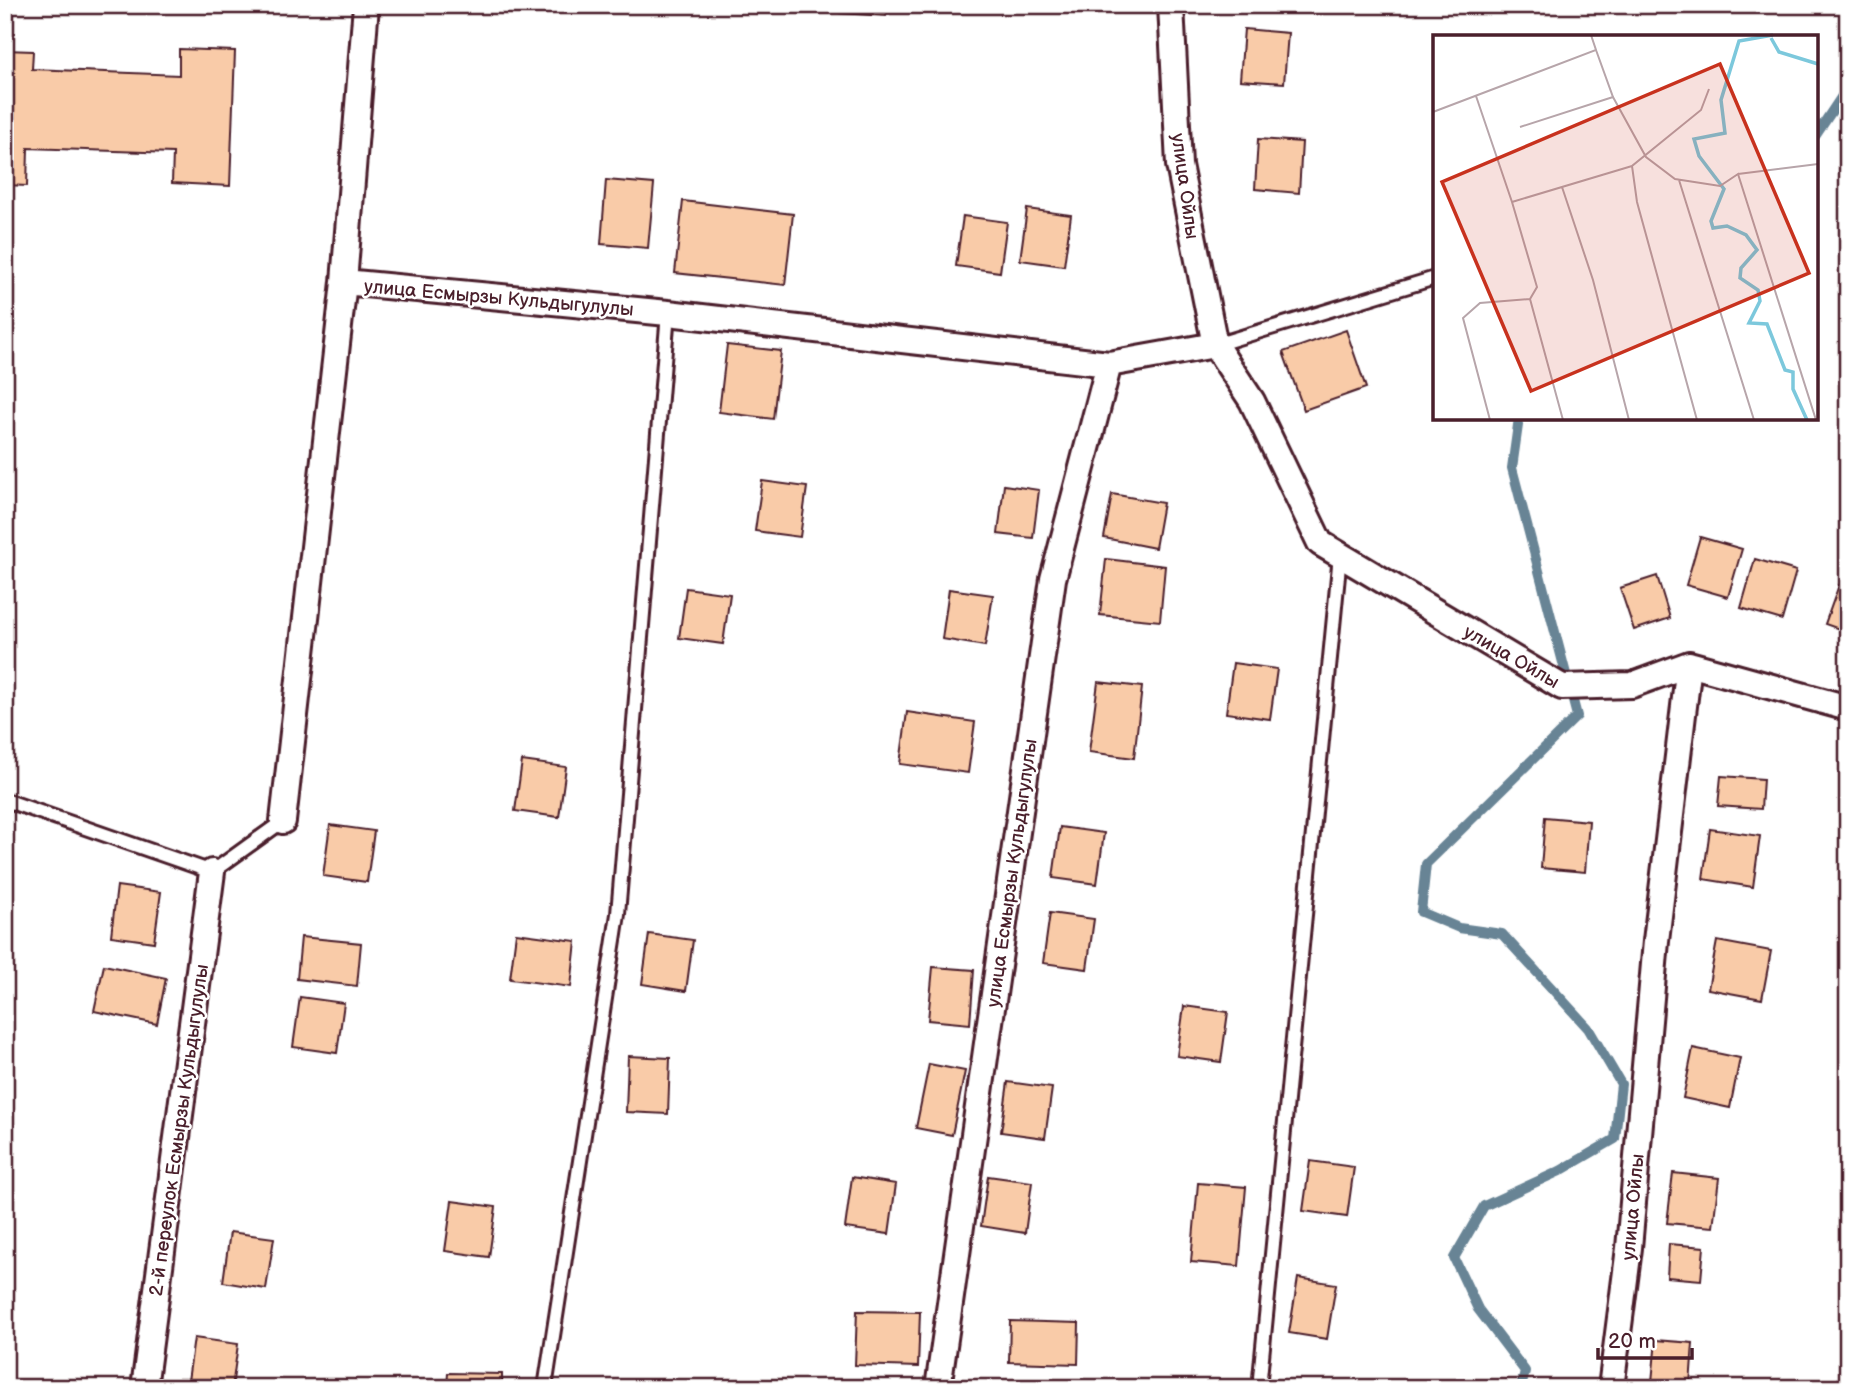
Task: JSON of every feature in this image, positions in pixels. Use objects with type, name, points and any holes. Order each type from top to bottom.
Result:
[{"type":"street","points":[[344,282],[366,5]]},
{"type":"street","name":"улица Ойлы","points":[[1171,5],[1179,165],[1215,345],[1252,401],[1320,542],[1562,687],[1632,685],[1689,664],[1656,941],[1629,1248],[1611,1388]]},
{"type":"street","name":"улица Есмырзы Кульдыгулулы","points":[[283,821],[344,282],[668,313],[1109,364],[1215,345]]},
{"type":"street","name":"улица Есмырзы Кульдыгулулы","points":[[938,1388],[1053,579],[1109,364]]},
{"type":"street","points":[[1689,664],[1848,708]]},
{"type":"street","name":"2-й переулок Есмырзы Кульдыгулулы","points":[[144,1388],[212,872]]},
{"type":"lane","points":[[1215,345],[1433,279]]},
{"type":"lane","points":[[545,1388],[618,914],[668,313]]},
{"type":"lane","points":[[1259,1388],[1340,555]]},
{"type":"lane","points":[[5,800],[212,872],[283,821]]},
{"type":"building","points":[[759,5],[814,5],[813,11]]},
{"type":"building","points":[[841,5],[887,5],[886,16],[840,13]]},
{"type":"building","points":[[1244,29],[1288,33],[1284,83],[1240,80]]},
{"type":"building","points":[[179,49],[235,51],[230,186],[172,183],[173,153],[28,148],[27,186],[5,185],[5,50],[33,51],[32,69],[179,75]]},
{"type":"building","points":[[1258,139],[1302,142],[1299,193],[1255,189]]},
{"type":"building","points":[[606,180],[654,184],[648,248],[601,244]]},
{"type":"building","points":[[683,201],[793,214],[785,285],[675,273]]},
{"type":"building","points":[[1027,209],[1071,215],[1064,266],[1020,260]]},
{"type":"building","points":[[963,216],[1007,222],[1000,272],[956,266]]},
{"type":"building","points":[[1346,330],[1366,388],[1304,410],[1283,352]]},
{"type":"building","points":[[727,345],[781,351],[773,419],[719,412]]},
{"type":"building","points":[[762,481],[807,487],[800,537],[755,531]]},
{"type":"building","points":[[1004,485],[1039,490],[1033,538],[998,534]]},
{"type":"building","points":[[1112,494],[1163,503],[1155,548],[1104,538]]},
{"type":"building","points":[[1700,537],[1742,549],[1728,597],[1686,585]]},
{"type":"building","points":[[1106,559],[1165,566],[1160,621],[1100,615]]},
{"type":"building","points":[[1755,559],[1796,571],[1782,620],[1741,608]]},
{"type":"building","points":[[1657,576],[1670,618],[1634,630],[1620,588]]},
{"type":"building","points":[[1839,585],[1848,588],[1848,632],[1825,624]]},
{"type":"building","points":[[686,588],[730,594],[723,644],[679,638]]},
{"type":"building","points":[[949,589],[993,595],[985,646],[942,639]]},
{"type":"building","points":[[1233,663],[1277,669],[1270,719],[1226,713]]},
{"type":"building","points":[[1098,682],[1142,687],[1134,758],[1089,752]]},
{"type":"building","points":[[907,712],[975,722],[968,773],[900,764]]},
{"type":"building","points":[[522,761],[566,767],[559,817],[515,811]]},
{"type":"building","points":[[1721,776],[1763,779],[1761,809],[1718,806]]},
{"type":"building","points":[[1545,817],[1589,821],[1585,872],[1541,868]]},
{"type":"building","points":[[330,825],[374,831],[367,882],[323,876]]},
{"type":"building","points":[[1060,827],[1104,833],[1097,884],[1053,878]]},
{"type":"building","points":[[1710,829],[1760,836],[1753,887],[1703,879]]},
{"type":"building","points":[[117,886],[161,892],[154,942],[111,936]]},
{"type":"building","points":[[1050,913],[1094,919],[1087,969],[1043,963]]},
{"type":"building","points":[[516,933],[576,941],[571,987],[510,979]]},
{"type":"building","points":[[649,934],[693,940],[686,991],[642,984]]},
{"type":"building","points":[[301,937],[361,943],[357,986],[297,979]]},
{"type":"building","points":[[1717,941],[1771,951],[1762,999],[1708,989]]},
{"type":"building","points":[[104,965],[166,978],[157,1024],[94,1011]]},
{"type":"building","points":[[933,967],[974,970],[970,1024],[928,1020]]},
{"type":"building","points":[[300,997],[344,1003],[337,1053],[293,1047]]},
{"type":"building","points":[[1184,1006],[1228,1012],[1221,1062],[1177,1056]]},
{"type":"building","points":[[1693,1048],[1740,1058],[1730,1108],[1683,1098]]},
{"type":"building","points":[[628,1056],[670,1058],[668,1114],[626,1112]]},
{"type":"building","points":[[929,1064],[965,1071],[952,1135],[916,1128]]},
{"type":"building","points":[[1008,1082],[1052,1088],[1045,1138],[1001,1132]]},
{"type":"building","points":[[1310,1161],[1354,1167],[1347,1217],[1303,1211]]},
{"type":"building","points":[[1673,1173],[1719,1178],[1713,1227],[1667,1223]]},
{"type":"building","points":[[988,1176],[1032,1182],[1025,1233],[981,1226]]},
{"type":"building","points":[[852,1177],[896,1184],[889,1234],[845,1228]]},
{"type":"building","points":[[1198,1183],[1246,1187],[1239,1266],[1191,1262]]},
{"type":"building","points":[[452,1201],[496,1207],[489,1257],[445,1251]]},
{"type":"building","points":[[230,1232],[274,1238],[266,1289],[223,1282]]},
{"type":"building","points":[[1669,1244],[1704,1247],[1701,1280],[1667,1277]]},
{"type":"building","points":[[1298,1278],[1336,1284],[1327,1339],[1289,1333]]},
{"type":"building","points":[[857,1311],[920,1312],[918,1367],[855,1365]]},
{"type":"building","points":[[1010,1321],[1079,1323],[1078,1364],[1009,1362]]},
{"type":"building","points":[[194,1338],[238,1344],[232,1388],[187,1388]]},
{"type":"building","points":[[1656,1340],[1693,1343],[1690,1385],[1652,1382]]},
{"type":"building","points":[[448,1373],[502,1374],[502,1388],[447,1388]]},
{"type":"waterway","points":[[1818,132],[1848,87]]},
{"type":"waterway","points":[[1519,420],[1512,468],[1577,716],[1426,864],[1421,912],[1459,928],[1502,934],[1588,1028],[1621,1084],[1615,1139],[1560,1171],[1484,1206],[1454,1258],[1478,1309],[1525,1371],[1521,1388]]}]
